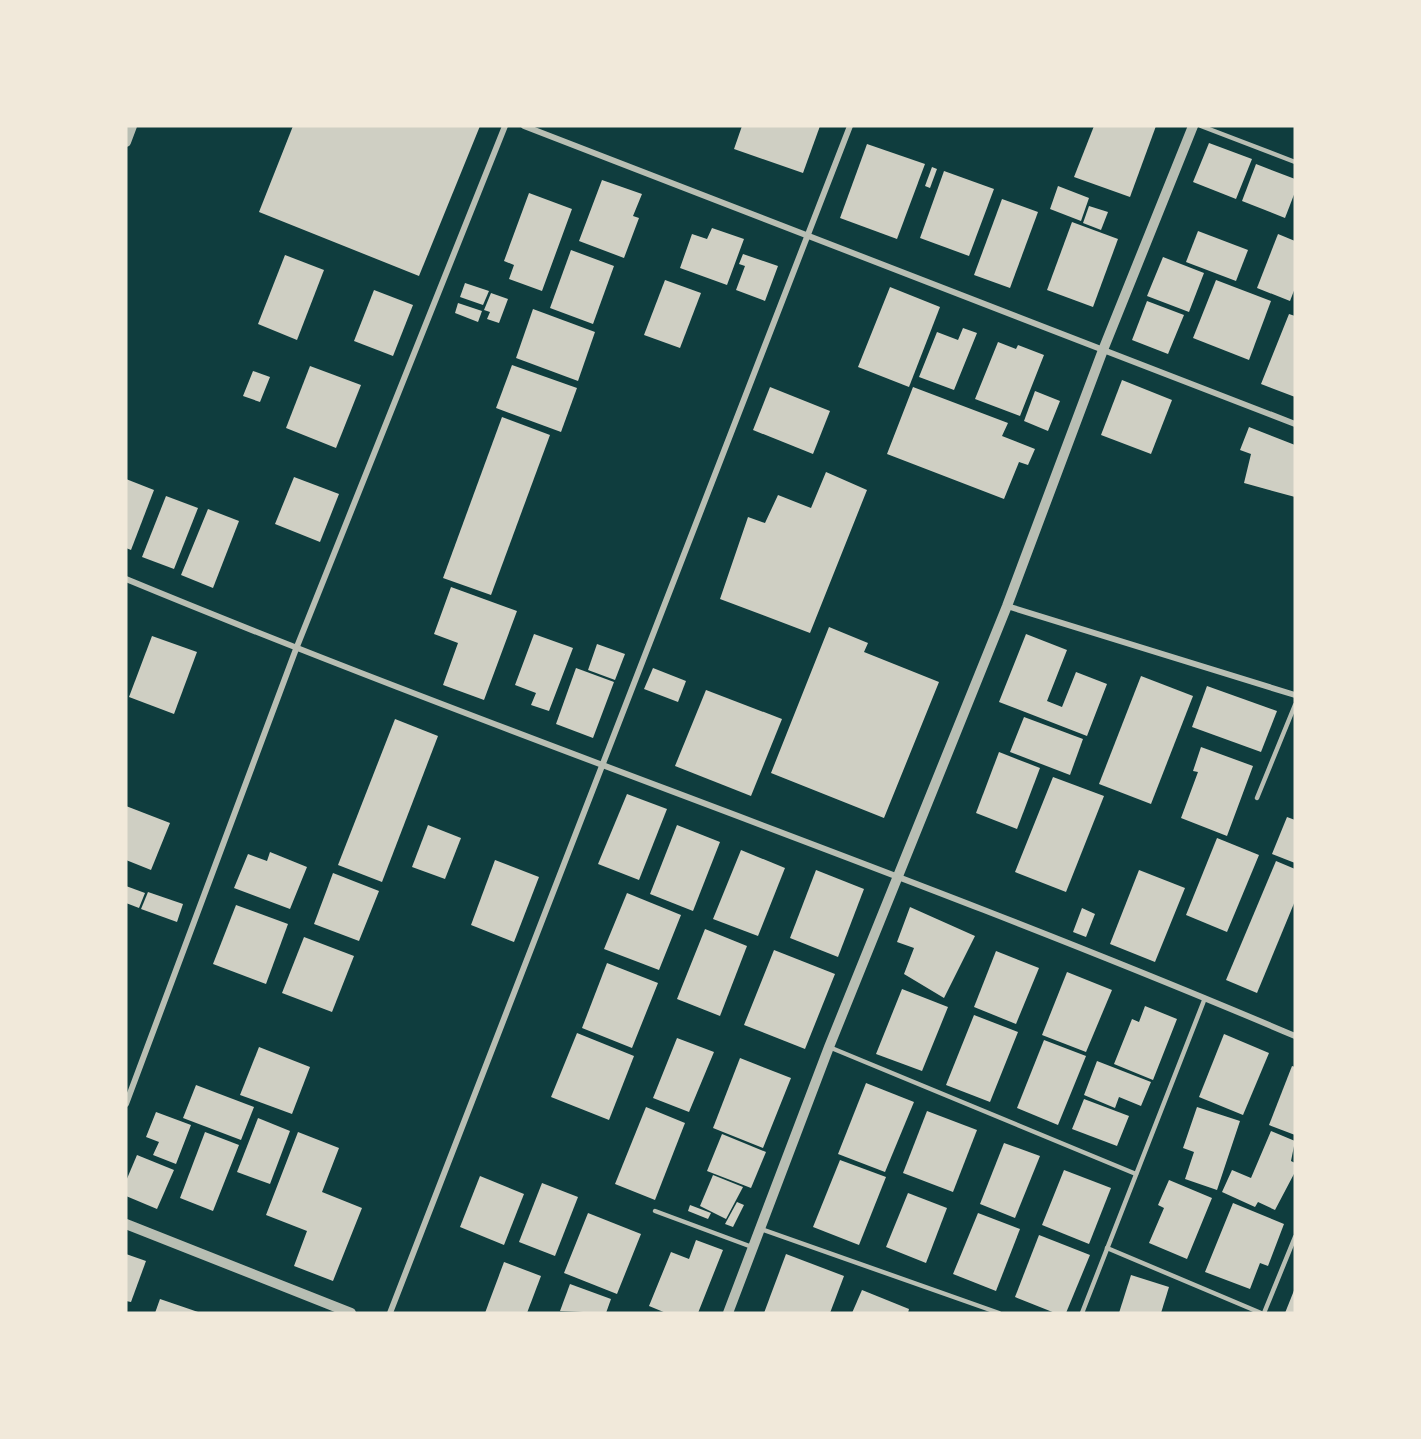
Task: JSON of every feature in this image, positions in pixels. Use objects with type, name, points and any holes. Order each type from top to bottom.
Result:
[{"type":"street","points":[[126,142],[132,126]]},
{"type":"street","points":[[126,1104],[296,649],[505,126]]},
{"type":"street","points":[[524,126],[1295,424]]},
{"type":"street","points":[[390,1313],[850,126]]},
{"type":"street","points":[[728,1313],[895,877],[1006,606],[1103,350],[1193,126]]},
{"type":"street","points":[[126,579],[296,649],[895,877],[1205,998],[1295,1036]]},
{"type":"street","points":[[1006,606],[1295,695]]},
{"type":"street","points":[[126,1224],[351,1313]]},
{"type":"lane","points":[[1201,126],[1295,162]]},
{"type":"lane","points":[[1257,798],[1295,705]]},
{"type":"lane","points":[[1082,1313],[1205,998]]},
{"type":"lane","points":[[829,1047],[1136,1174]]},
{"type":"lane","points":[[655,1211],[753,1247]]},
{"type":"lane","points":[[759,1229],[999,1313]]},
{"type":"lane","points":[[1107,1248],[1262,1313],[1295,1237]]},
{"type":"building","points":[[293,126],[480,126],[419,276],[259,212]]},
{"type":"building","points":[[742,126],[820,126],[803,173],[734,149]]},
{"type":"building","points":[[1094,126],[1156,126],[1130,197],[1074,177]]},
{"type":"building","points":[[1209,143],[1252,159],[1236,199],[1193,182]]},
{"type":"building","points":[[867,144],[925,164],[897,239],[840,218]]},
{"type":"building","points":[[1256,164],[1295,179],[1295,192],[1285,218],[1242,201]]},
{"type":"building","points":[[932,167],[937,169],[930,188],[925,186]]},
{"type":"building","points":[[944,171],[994,189],[969,256],[920,238]]},
{"type":"building","points":[[602,180],[642,194],[633,216],[639,218],[624,258],[579,241]]},
{"type":"building","points":[[1058,186],[1089,198],[1081,221],[1050,209]]},
{"type":"building","points":[[529,193],[572,209],[542,291],[509,279],[514,265],[504,261]]},
{"type":"building","points":[[1002,199],[1038,212],[1010,288],[974,275]]},
{"type":"building","points":[[1089,206],[1108,212],[1101,230],[1083,223]]},
{"type":"building","points":[[1072,222],[1118,239],[1093,307],[1047,290]]},
{"type":"building","points":[[712,228],[744,239],[727,285],[680,268],[692,234],[707,239]]},
{"type":"building","points":[[1198,231],[1248,250],[1236,281],[1186,262]]},
{"type":"building","points":[[1278,234],[1295,241],[1295,288],[1290,301],[1257,288]]},
{"type":"building","points":[[571,250],[614,266],[593,324],[550,308]]},
{"type":"building","points":[[743,254],[778,266],[765,301],[736,290],[745,266],[739,264]]},
{"type":"building","points":[[285,255],[324,270],[297,340],[258,324]]},
{"type":"building","points":[[1163,257],[1204,273],[1189,312],[1147,296]]},
{"type":"building","points":[[665,280],[701,293],[680,348],[644,335]]},
{"type":"building","points":[[1216,280],[1271,301],[1249,360],[1193,338]]},
{"type":"building","points":[[465,283],[489,291],[483,305],[460,297]]},
{"type":"building","points":[[890,287],[940,307],[909,387],[858,367]]},
{"type":"building","points":[[374,290],[413,305],[393,356],[354,341]]},
{"type":"building","points":[[491,293],[508,299],[499,323],[487,319],[490,312],[484,310]]},
{"type":"building","points":[[1147,301],[1184,315],[1168,354],[1132,340]]},
{"type":"building","points":[[458,303],[482,311],[478,322],[455,313]]},
{"type":"building","points":[[533,309],[595,332],[578,381],[516,358]]},
{"type":"building","points":[[1289,314],[1295,316],[1295,397],[1261,384]]},
{"type":"building","points":[[963,328],[977,333],[954,390],[919,377],[937,332],[958,340]]},
{"type":"building","points":[[998,342],[1016,349],[1018,345],[1044,355],[1020,416],[975,399]]},
{"type":"building","points":[[512,365],[577,388],[561,432],[496,408]]},
{"type":"building","points":[[310,366],[361,385],[336,448],[286,428]]},
{"type":"building","points":[[253,371],[270,377],[260,402],[243,396]]},
{"type":"building","points":[[1122,380],[1172,400],[1151,454],[1101,435]]},
{"type":"building","points":[[770,387],[830,411],[813,454],[753,430]]},
{"type":"building","points":[[913,387],[1008,423],[1002,436],[1035,449],[1028,465],[1019,462],[1004,499],[887,454]]},
{"type":"building","points":[[1035,391],[1060,401],[1048,431],[1024,421]]},
{"type":"building","points":[[502,417],[550,435],[491,595],[443,578]]},
{"type":"building","points":[[1249,427],[1295,445],[1295,497],[1244,483],[1251,454],[1240,450]]},
{"type":"building","points":[[826,472],[867,490],[810,633],[720,599],[748,517],[765,523],[778,495],[811,508]]},
{"type":"building","points":[[294,477],[339,494],[320,542],[275,524]]},
{"type":"building","points":[[126,479],[154,490],[131,550],[126,548]]},
{"type":"building","points":[[166,496],[198,508],[174,569],[142,557]]},
{"type":"building","points":[[208,509],[239,521],[213,588],[181,575]]},
{"type":"building","points":[[451,587],[517,611],[484,700],[443,685],[458,643],[434,634]]},
{"type":"building","points":[[829,627],[868,643],[864,652],[939,682],[884,818],[771,773]]},
{"type":"building","points":[[534,634],[573,648],[549,711],[531,705],[536,693],[515,685]]},
{"type":"building","points":[[1026,634],[1067,650],[1047,701],[1062,707],[1076,672],[1107,684],[1087,736],[999,702]]},
{"type":"building","points":[[152,636],[197,652],[174,714],[129,697]]},
{"type":"building","points":[[597,644],[625,654],[615,680],[588,670]]},
{"type":"building","points":[[576,668],[614,682],[593,738],[556,724]]},
{"type":"building","points":[[653,668],[686,681],[678,702],[644,689]]},
{"type":"building","points":[[1141,676],[1193,696],[1151,804],[1099,784]]},
{"type":"building","points":[[1207,686],[1277,711],[1261,752],[1192,727]]},
{"type":"building","points":[[706,690],[782,719],[751,796],[675,766]]},
{"type":"building","points":[[1024,717],[1083,739],[1070,775],[1010,752]]},
{"type":"building","points":[[395,719],[438,736],[382,882],[338,865]]},
{"type":"building","points":[[1201,747],[1253,766],[1227,836],[1181,818],[1198,772],[1193,771]]},
{"type":"building","points":[[999,752],[1040,768],[1017,829],[976,813]]},
{"type":"building","points":[[1053,777],[1104,796],[1066,892],[1015,872]]},
{"type":"building","points":[[627,794],[667,809],[639,880],[598,864]]},
{"type":"building","points":[[126,806],[170,823],[151,870],[126,860]]},
{"type":"building","points":[[1287,817],[1295,820],[1295,863],[1272,854]]},
{"type":"building","points":[[428,825],[461,838],[445,879],[412,867]]},
{"type":"building","points":[[677,825],[720,842],[693,911],[650,894]]},
{"type":"building","points":[[1217,838],[1259,855],[1227,932],[1186,915]]},
{"type":"building","points":[[741,850],[785,868],[758,936],[713,919]]},
{"type":"building","points":[[270,852],[307,867],[290,909],[234,888],[248,854],[267,861]]},
{"type":"building","points":[[495,860],[539,877],[514,942],[471,925]]},
{"type":"building","points":[[1276,861],[1295,869],[1295,901],[1257,993],[1226,980]]},
{"type":"building","points":[[816,870],[864,889],[838,957],[790,938]]},
{"type":"building","points":[[1139,870],[1185,888],[1155,962],[1110,944]]},
{"type":"building","points":[[333,873],[379,891],[359,941],[314,924]]},
{"type":"building","points":[[126,886],[145,893],[139,908],[126,903]]},
{"type":"building","points":[[148,892],[183,904],[177,922],[141,909]]},
{"type":"building","points":[[627,893],[681,915],[659,970],[604,949]]},
{"type":"building","points":[[236,905],[288,924],[266,984],[213,964]]},
{"type":"building","points":[[910,907],[975,936],[944,998],[904,974],[914,948],[897,942]]},
{"type":"building","points":[[1082,908],[1095,914],[1086,937],[1073,932]]},
{"type":"building","points":[[705,929],[747,946],[720,1016],[677,999]]},
{"type":"building","points":[[304,937],[354,956],[332,1012],[282,993]]},
{"type":"building","points":[[774,950],[835,974],[805,1049],[744,1025]]},
{"type":"building","points":[[996,951],[1039,968],[1016,1024],[974,1007]]},
{"type":"building","points":[[607,963],[658,983],[632,1048],[582,1028]]},
{"type":"building","points":[[1067,972],[1112,990],[1086,1052],[1042,1035]]},
{"type":"building","points":[[902,989],[948,1007],[922,1071],[876,1054]]},
{"type":"building","points":[[1145,1006],[1177,1019],[1153,1080],[1114,1064],[1132,1019],[1139,1022]]},
{"type":"building","points":[[974,1015],[1018,1032],[990,1102],[946,1085]]},
{"type":"building","points":[[577,1033],[634,1056],[609,1120],[551,1097]]},
{"type":"building","points":[[1224,1034],[1269,1053],[1243,1115],[1199,1097]]},
{"type":"building","points":[[677,1038],[714,1052],[689,1112],[653,1098]]},
{"type":"building","points":[[1044,1040],[1086,1056],[1058,1125],[1017,1108]]},
{"type":"building","points":[[259,1047],[310,1067],[292,1114],[240,1095]]},
{"type":"building","points":[[740,1058],[791,1078],[763,1148],[713,1128]]},
{"type":"building","points":[[1097,1061],[1151,1082],[1141,1106],[1119,1097],[1115,1108],[1084,1095]]},
{"type":"building","points":[[1292,1066],[1295,1067],[1295,1135],[1269,1125]]},
{"type":"building","points":[[866,1083],[914,1102],[885,1172],[838,1154]]},
{"type":"building","points":[[196,1085],[254,1107],[241,1140],[183,1118]]},
{"type":"building","points":[[1084,1099],[1129,1116],[1117,1146],[1072,1129]]},
{"type":"building","points":[[646,1107],[685,1123],[655,1200],[615,1184]]},
{"type":"building","points":[[1197,1107],[1240,1121],[1217,1190],[1185,1179],[1194,1152],[1183,1148]]},
{"type":"building","points":[[927,1111],[977,1130],[953,1192],[903,1173]]},
{"type":"building","points":[[156,1112],[191,1125],[176,1164],[153,1155],[159,1142],[146,1137]]},
{"type":"building","points":[[258,1118],[290,1131],[270,1184],[237,1172]]},
{"type":"building","points":[[1271,1131],[1295,1141],[1291,1161],[1295,1163],[1295,1172],[1275,1210],[1258,1202],[1255,1207],[1222,1192],[1232,1170],[1251,1178]]},
{"type":"building","points":[[205,1132],[239,1145],[213,1211],[180,1198]]},
{"type":"building","points":[[298,1132],[339,1148],[322,1192],[362,1208],[333,1281],[294,1266],[307,1231],[266,1215]]},
{"type":"building","points":[[722,1134],[766,1152],[751,1188],[707,1171]]},
{"type":"building","points":[[1004,1143],[1040,1156],[1015,1218],[980,1204]]},
{"type":"building","points":[[137,1155],[174,1170],[157,1209],[126,1196],[126,1181]]},
{"type":"building","points":[[840,1160],[886,1177],[859,1245],[813,1227]]},
{"type":"building","points":[[1064,1170],[1111,1188],[1089,1244],[1042,1225]]},
{"type":"building","points":[[713,1175],[743,1187],[726,1219],[700,1206]]},
{"type":"building","points":[[480,1176],[524,1194],[504,1245],[460,1227]]},
{"type":"building","points":[[1169,1180],[1212,1198],[1187,1259],[1149,1243],[1164,1208],[1158,1205]]},
{"type":"building","points":[[542,1183],[578,1197],[555,1256],[519,1242]]},
{"type":"building","points":[[908,1193],[947,1208],[926,1263],[886,1247]]},
{"type":"building","points":[[737,1202],[744,1205],[733,1227],[725,1224]]},
{"type":"building","points":[[1233,1203],[1284,1224],[1268,1266],[1260,1263],[1250,1289],[1205,1272]]},
{"type":"building","points":[[690,1205],[711,1213],[708,1219],[688,1211]]},
{"type":"building","points":[[588,1213],[641,1234],[617,1294],[564,1273]]},
{"type":"building","points":[[978,1213],[1020,1229],[996,1291],[953,1274]]},
{"type":"building","points":[[1039,1235],[1090,1255],[1066,1313],[1055,1313],[1015,1297]]},
{"type":"building","points":[[696,1240],[723,1250],[698,1313],[666,1313],[649,1306],[671,1252],[689,1259]]},
{"type":"building","points":[[126,1254],[146,1261],[131,1302],[126,1301]]},
{"type":"building","points":[[786,1254],[844,1276],[830,1313],[764,1313]]},
{"type":"building","points":[[504,1262],[541,1276],[527,1313],[485,1313]]},
{"type":"building","points":[[1131,1275],[1169,1287],[1161,1313],[1119,1313]]},
{"type":"building","points":[[570,1284],[611,1299],[606,1313],[560,1311]]},
{"type":"building","points":[[1295,1288],[1295,1313],[1285,1313]]},
{"type":"building","points":[[862,1290],[909,1309],[908,1313],[852,1313]]},
{"type":"building","points":[[160,1299],[201,1313],[155,1313]]}]
